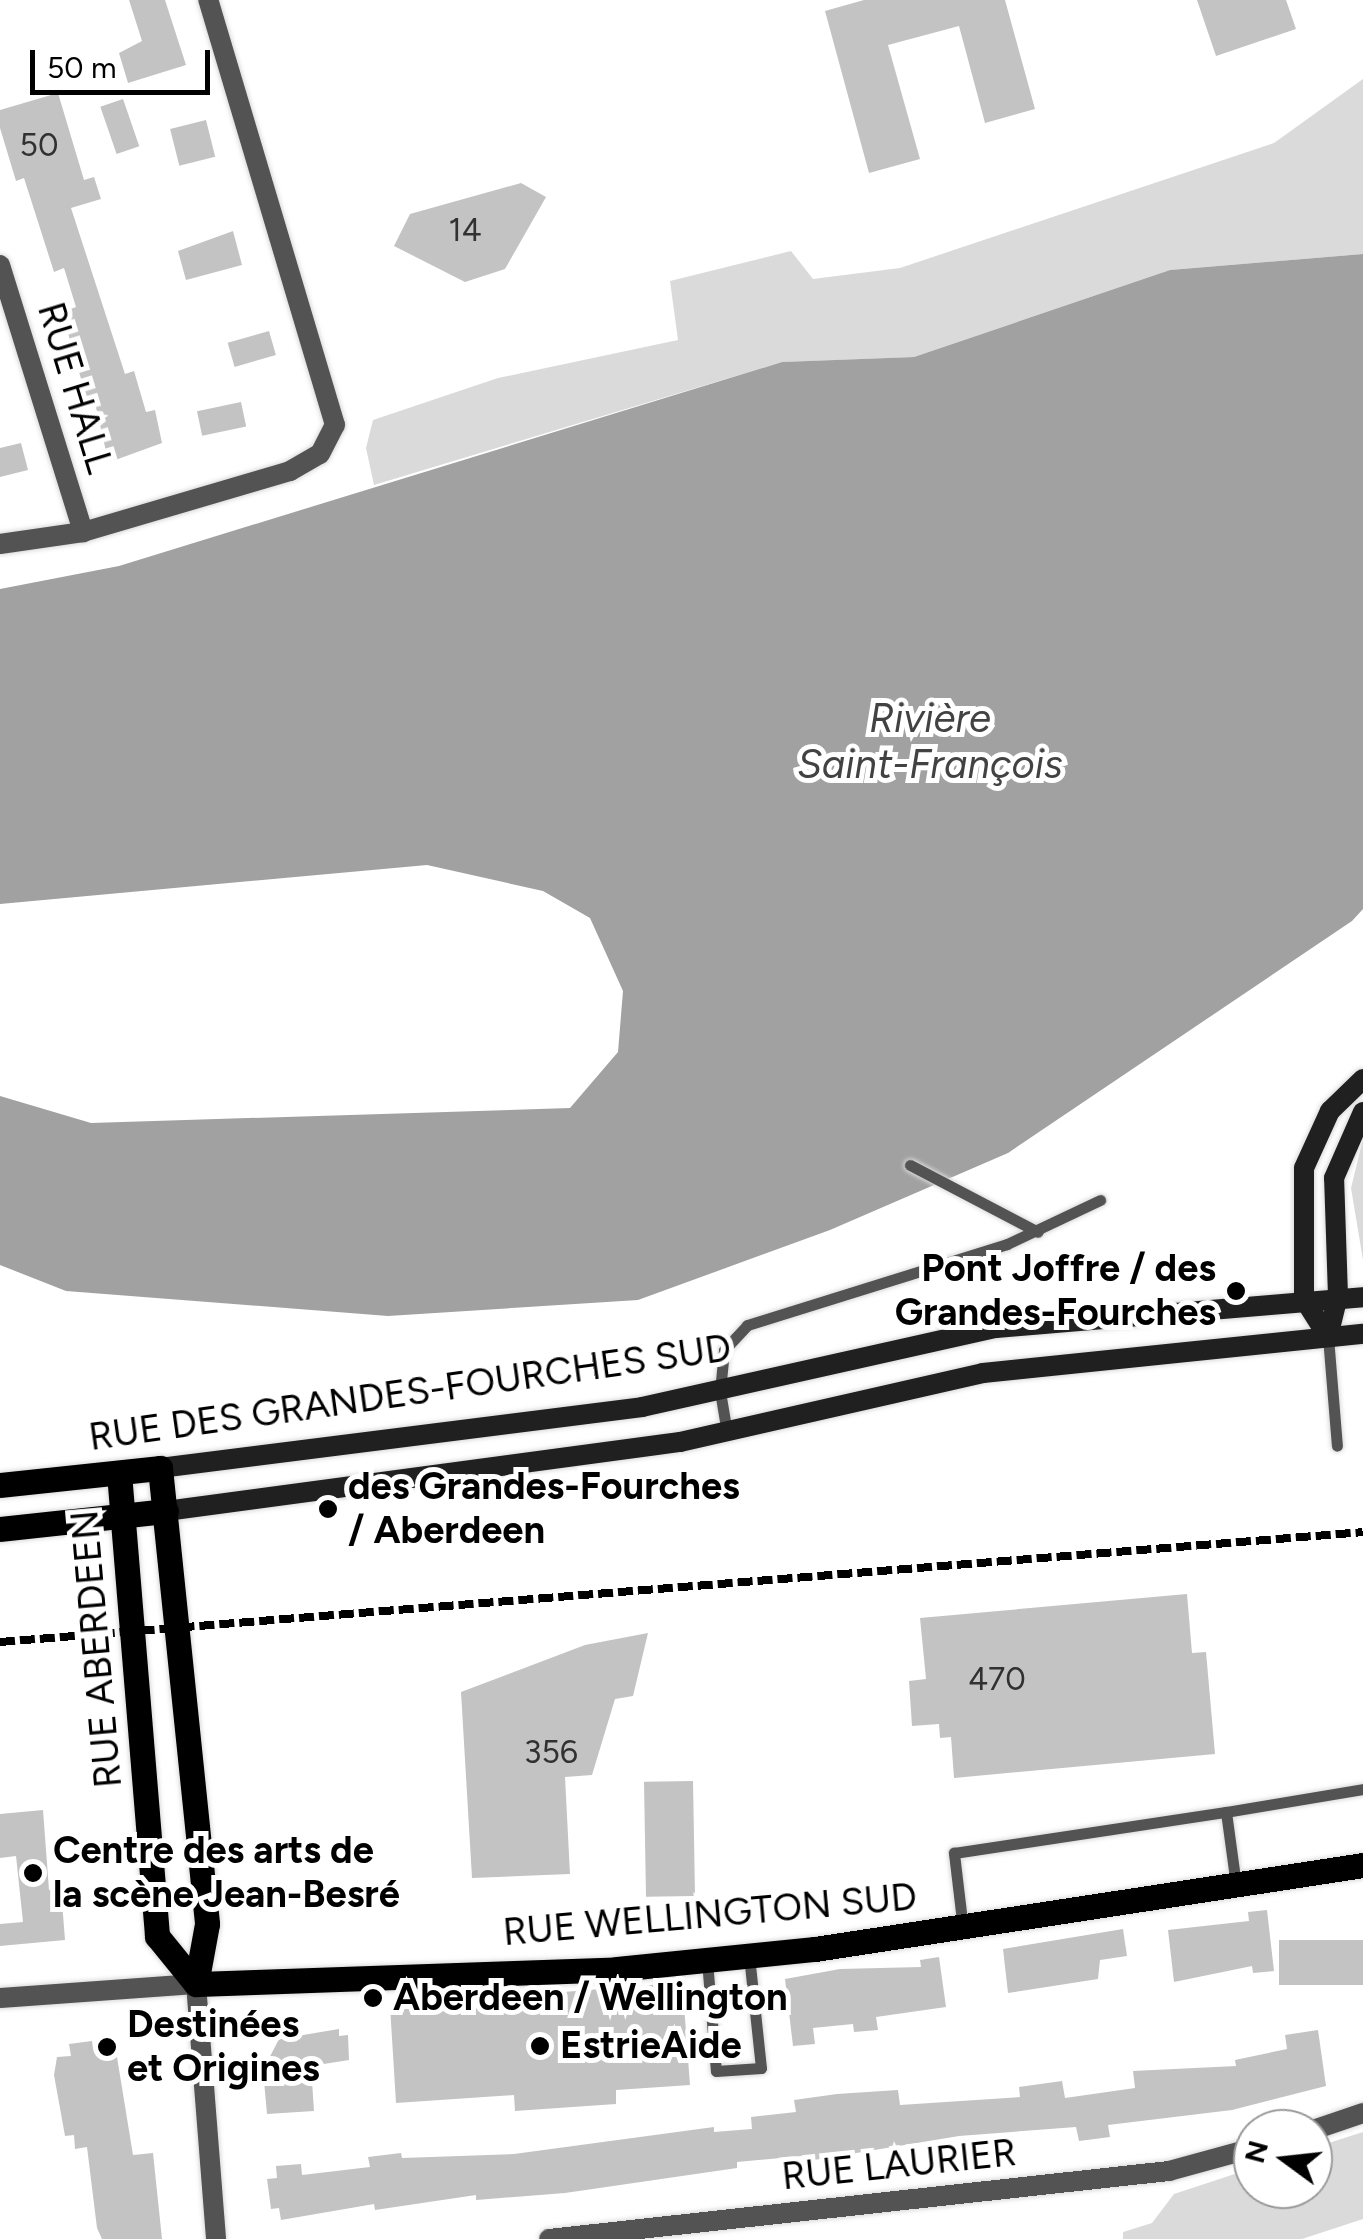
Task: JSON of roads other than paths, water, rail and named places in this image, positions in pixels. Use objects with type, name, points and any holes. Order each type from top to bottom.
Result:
[{"type":"main road","points":[[1328,1337],[1304,1299],[1302,1188],[1308,1149],[1330,1110],[1363,1079]]},
{"type":"main road","points":[[1328,1337],[1338,1296],[1334,1178],[1363,1112]]},
{"type":"main road","name":"RUE DES GRANDES-FOURCHES SUD","points":[[0,1485],[642,1407],[996,1328],[1338,1296],[1363,1297]]},
{"type":"main road","points":[[0,1529],[124,1517],[727,1433],[982,1372],[1363,1334]]},
{"type":"main road","name":"RUE ABERDEEN","points":[[160,1468],[207,1924],[196,1984]]},
{"type":"main road","name":"RUE ABERDEEN","points":[[119,1473],[157,1936],[196,1984]]},
{"type":"main road","name":"RUE WELLINGTON SUD","points":[[196,1984],[750,1956],[963,1928],[1363,1865]]},
{"type":"street","points":[[0,544],[83,532],[290,471],[320,454],[335,425],[208,0]]},
{"type":"street","name":"RUE HALL","points":[[0,265],[83,532]]},
{"type":"street","name":"RUE WELLINGTON SUD","points":[[0,1998],[196,1984]]},
{"type":"street","name":"RUE ABERDEEN","points":[[196,1984],[216,2239]]},
{"type":"street","points":[[1333,2124],[1363,2114]]},
{"type":"street","name":"RUE LAURIER","points":[[549,2239],[1169,2171],[1233,2153]]},
{"type":"lane","points":[[910,1165],[1038,1232]]},
{"type":"lane","points":[[727,1433],[720,1391],[724,1350],[747,1325],[1038,1232],[1100,1200]]},
{"type":"lane","points":[[1328,1337],[1337,1446]]},
{"type":"lane","points":[[963,1928],[954,1853],[1363,1788]]},
{"type":"lane","points":[[1226,1812],[1236,1885]]},
{"type":"lane","points":[[707,1960],[716,2071],[761,2068],[750,1956]]},
{"type":"water","name":"Rivière Saint-François","points":[[1363,254],[1363,909],[1352,921],[1008,1153],[830,1230],[638,1300],[388,1316],[66,1291],[0,1265],[0,1096],[91,1123],[570,1108],[618,1052],[623,991],[590,918],[543,891],[427,865],[0,904],[0,589],[119,566],[782,362],[914,357],[1170,270]]},
{"type":"railway","points":[[0,1642],[1363,1532]]},
{"type":"place","name":"Pont Joffre / des Grandes-Fourches","points":[[1236,1291]]},
{"type":"place","name":"des Grandes-Fourches / Aberdeen","points":[[328,1509]]},
{"type":"place","name":"Centre des arts de la scène Jean-Besré","points":[[33,1873]]},
{"type":"place","name":"Aberdeen / Wellington","points":[[373,1998]]},
{"type":"place","name":"EstrieAide","points":[[540,2046]]},
{"type":"place","name":"Destinées et Origines","points":[[107,2047]]}]
